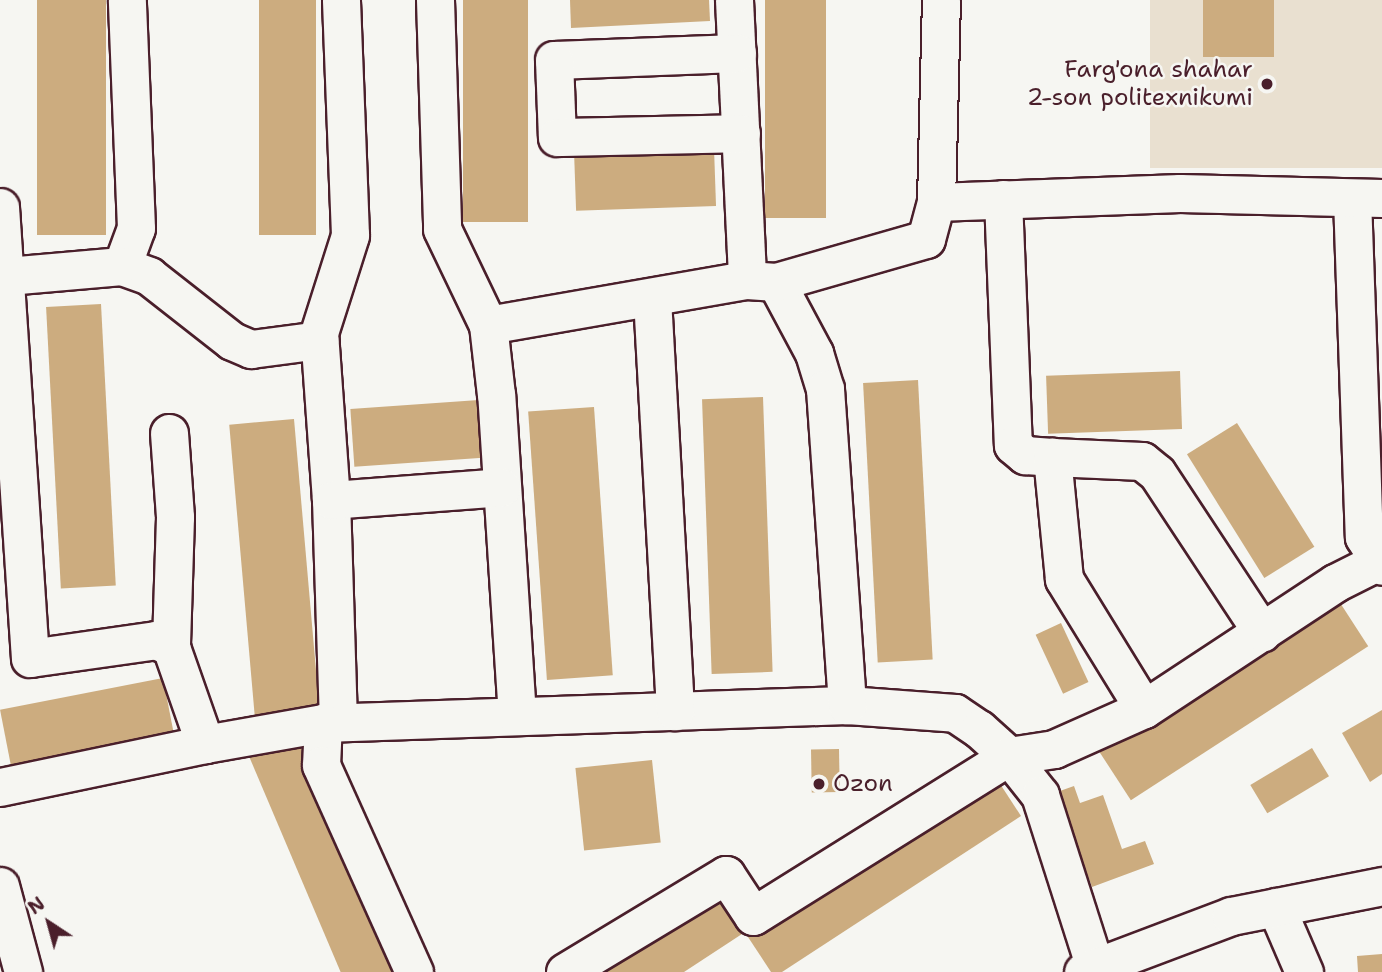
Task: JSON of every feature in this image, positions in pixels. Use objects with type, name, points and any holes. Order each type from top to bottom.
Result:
[{"type":"street","points":[[122,266],[136,228],[127,0]]},
{"type":"street","points":[[341,0],[351,235],[319,333],[331,500],[330,722],[321,765],[414,972]]},
{"type":"street","points":[[435,0],[442,229],[488,325],[517,716]]},
{"type":"street","points":[[734,0],[741,133],[762,281],[814,353],[825,389],[847,705]]},
{"type":"street","points":[[488,325],[762,281],[926,239],[936,202],[941,0]]},
{"type":"street","points":[[737,53],[554,60],[557,137],[741,133]]},
{"type":"street","points":[[565,972],[726,875],[753,916],[1009,756],[1054,749],[1144,709],[1335,583],[1380,563],[1364,537],[1373,497],[1367,198],[1180,192],[936,202]]},
{"type":"street","points":[[1003,199],[1013,445],[1025,455],[1142,461],[1157,474],[1262,632]]},
{"type":"street","points":[[1,202],[7,276],[15,661],[156,640],[171,647]]},
{"type":"street","points":[[7,276],[122,266],[149,276],[232,341],[251,349],[319,340]]},
{"type":"street","points":[[652,298],[676,711]]},
{"type":"street","points":[[169,433],[175,517],[171,647],[205,744]]},
{"type":"street","points":[[1052,457],[1064,579],[1144,709]]},
{"type":"street","points":[[331,500],[502,487]]},
{"type":"street","points":[[0,787],[205,744],[330,722],[847,705],[955,713],[979,729],[1009,756],[1040,795],[1089,970],[1231,916],[1382,886]]},
{"type":"street","points":[[0,886],[23,972]]},
{"type":"street","points":[[1276,907],[1304,972]]},
{"type":"shaded area","name":"Farg'ona shahar 2-son politexnikumi","points":[[1150,0],[1382,0],[1382,168],[1150,168]]},
{"type":"building","points":[[37,0],[106,0],[106,235],[37,235]]},
{"type":"building","points":[[259,0],[316,0],[316,235],[259,235]]},
{"type":"building","points":[[463,0],[528,0],[528,222],[463,222]]},
{"type":"building","points":[[570,0],[709,0],[710,21],[571,28]]},
{"type":"building","points":[[765,0],[826,0],[826,218],[765,218]]},
{"type":"building","points":[[1203,0],[1274,0],[1274,57],[1203,57]]},
{"type":"building","points":[[714,148],[716,206],[576,211],[574,153]]},
{"type":"building","points":[[101,304],[116,586],[61,588],[46,307]]},
{"type":"building","points":[[1180,371],[1182,429],[1048,434],[1046,376]]},
{"type":"building","points":[[918,380],[933,660],[878,662],[863,383]]},
{"type":"building","points":[[763,397],[773,672],[712,674],[702,399]]},
{"type":"building","points":[[493,399],[497,457],[354,467],[350,409]]},
{"type":"building","points":[[594,407],[613,675],[547,680],[528,412]]},
{"type":"building","points":[[294,419],[320,715],[255,721],[229,425]]},
{"type":"building","points":[[1237,423],[1314,547],[1264,578],[1187,454]]},
{"type":"building","points":[[1335,595],[1368,646],[1131,800],[1098,749]]},
{"type":"building","points":[[1061,623],[1088,682],[1063,694],[1036,635]]},
{"type":"building","points":[[163,678],[174,737],[11,769],[0,710]]},
{"type":"building","points":[[1382,710],[1382,774],[1370,782],[1342,733]]},
{"type":"building","points":[[295,734],[396,972],[341,972],[248,754]]},
{"type":"building","points":[[1312,748],[1329,776],[1267,813],[1250,785]]},
{"type":"building","points":[[811,749],[839,749],[840,792],[812,792]]},
{"type":"building","points":[[652,760],[661,843],[584,851],[575,768]]},
{"type":"building","points":[[993,773],[1021,816],[782,972],[771,972],[746,934]]},
{"type":"building","points":[[1074,786],[1080,803],[1103,795],[1122,849],[1145,841],[1154,864],[1092,887],[1057,792]]},
{"type":"building","points":[[714,890],[742,934],[684,972],[588,972]]},
{"type":"building","points":[[1382,954],[1382,972],[1358,972],[1357,956]]},
{"type":"place","name":"Farg'ona shahar 2-son politexnikumi","points":[[1267,84]]},
{"type":"place","name":"Ozon","points":[[819,784]]}]
